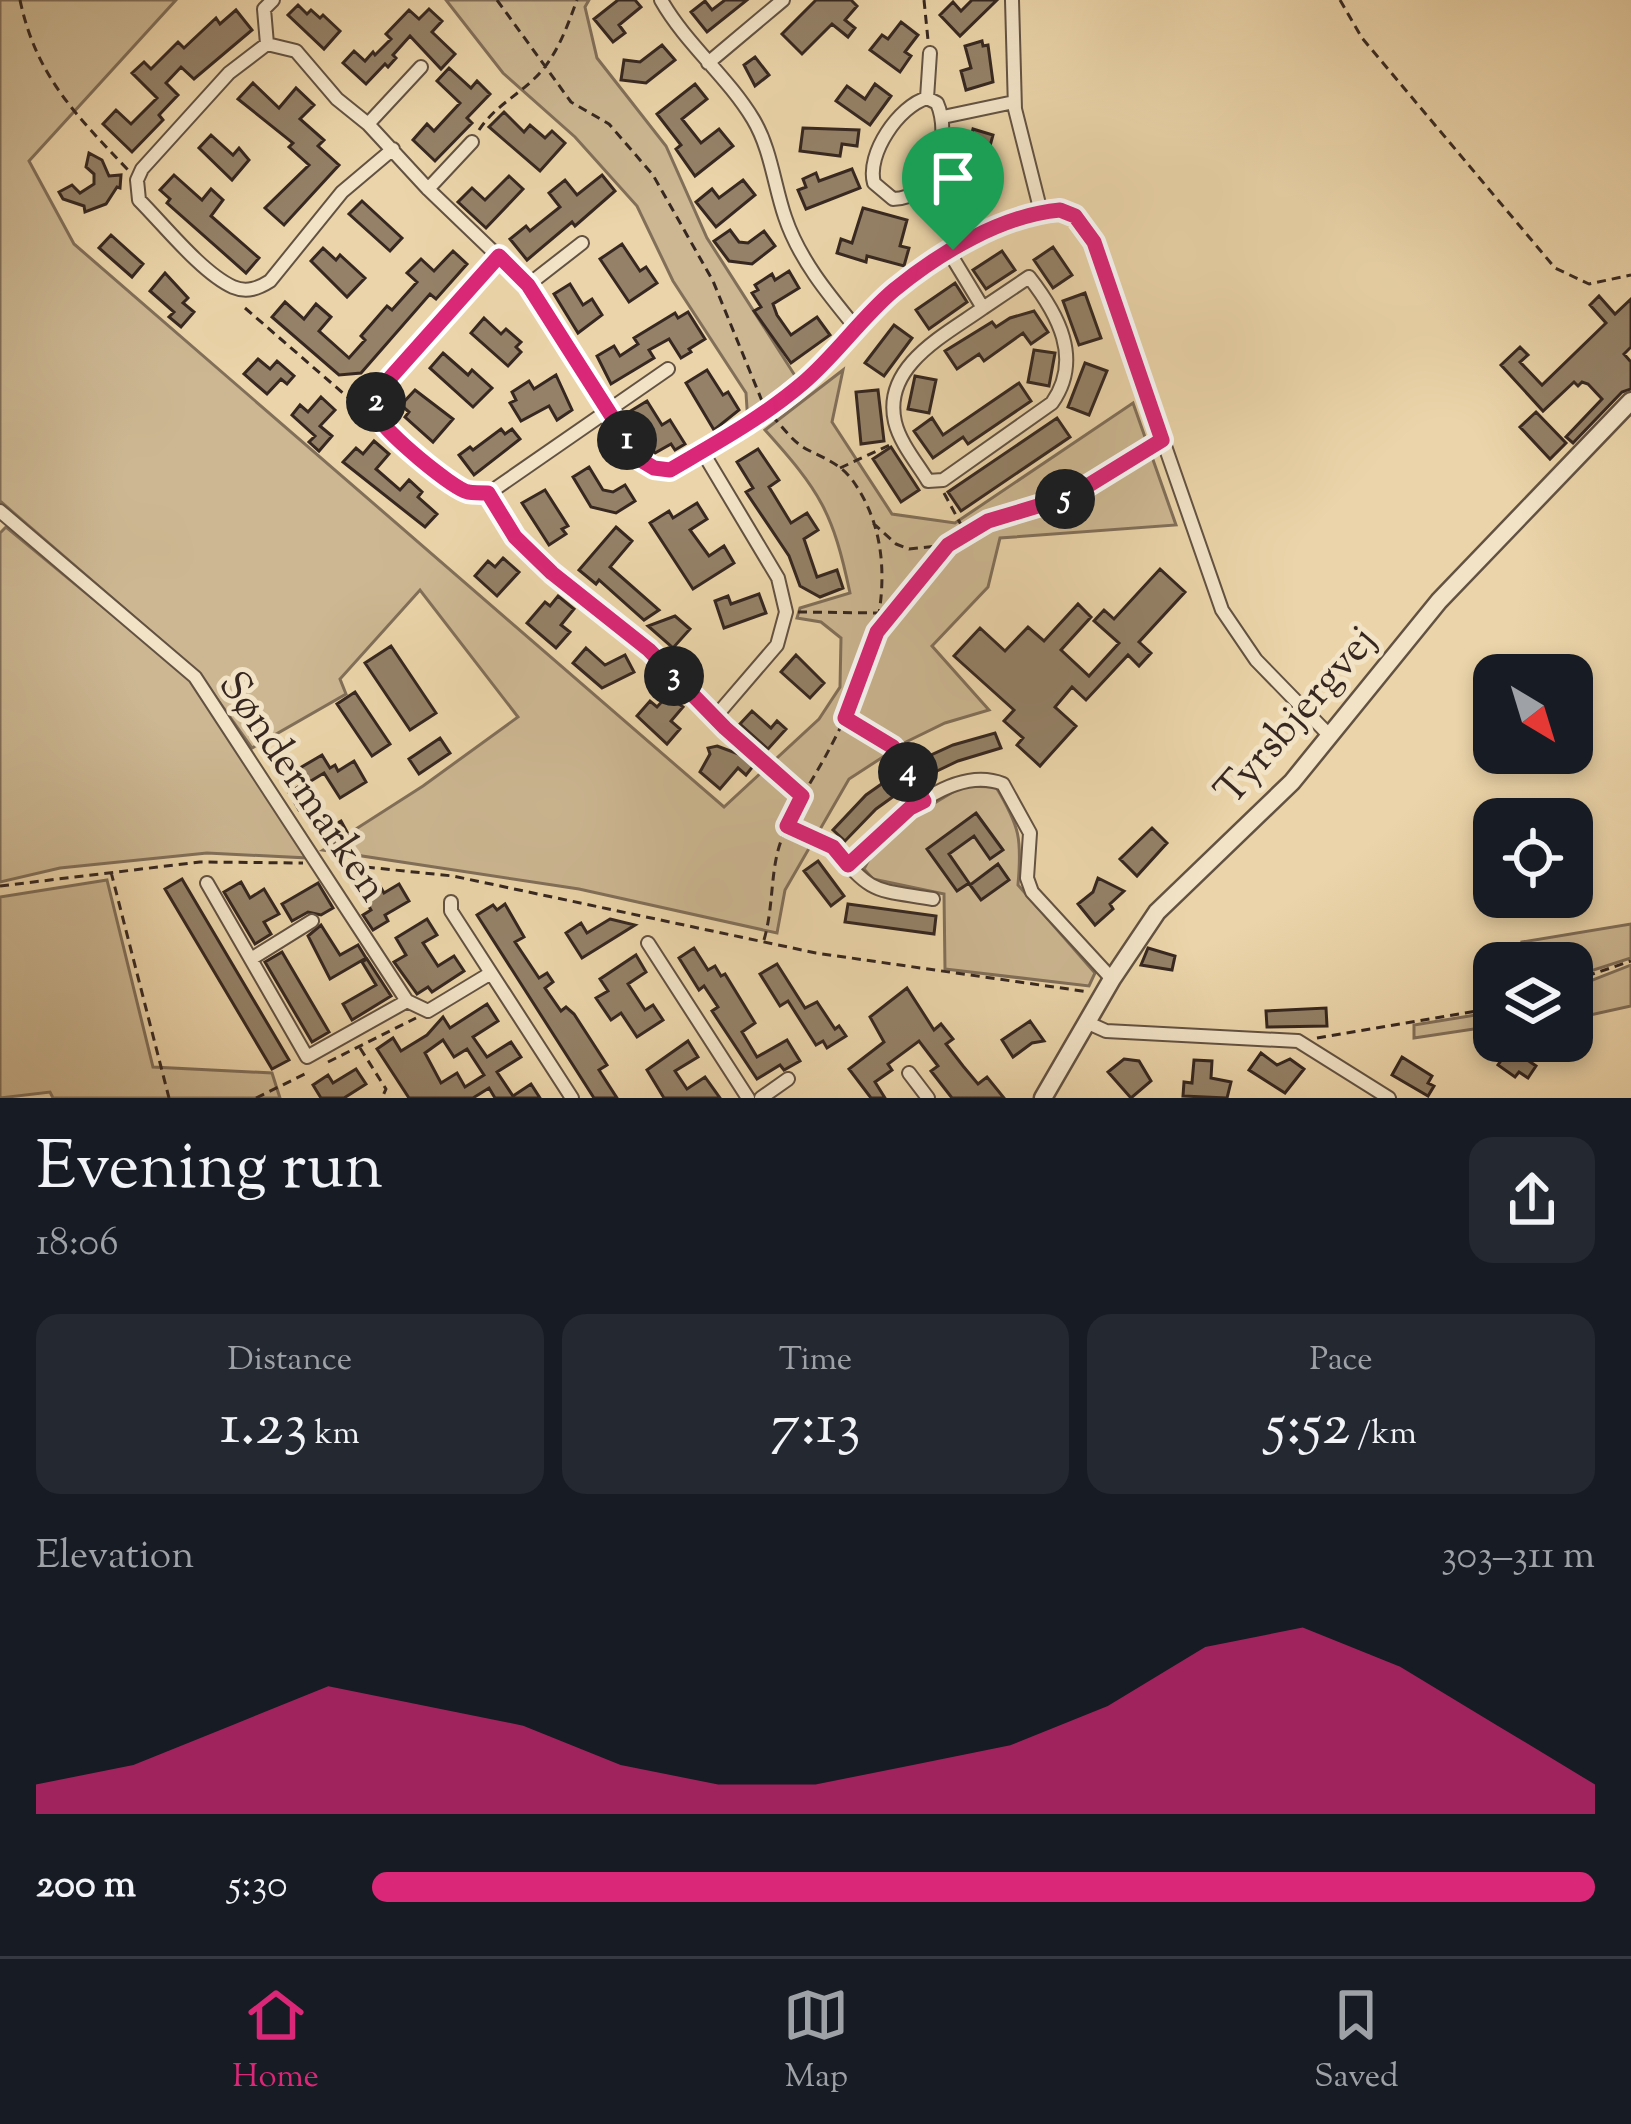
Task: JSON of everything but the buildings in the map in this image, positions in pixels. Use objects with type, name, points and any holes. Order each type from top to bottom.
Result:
[{"type":"street","points":[[267,44],[264,9],[273,0]]},
{"type":"street","points":[[661,0],[675,24],[752,116],[764,139],[787,221],[820,284],[856,328]]},
{"type":"street","points":[[708,63],[782,0]]},
{"type":"street","points":[[1012,0],[1014,102],[1041,212]]},
{"type":"street","points":[[267,44],[229,73],[137,180],[139,200],[230,286],[251,290],[270,280],[342,193],[394,149]]},
{"type":"street","points":[[267,44],[296,51],[338,99],[528,285],[639,459],[654,468],[670,470],[768,412],[806,381],[894,291],[951,251],[1041,212],[1060,210],[1075,216],[1088,230],[1222,610],[1256,660],[1329,735]]},
{"type":"street","points":[[927,98],[930,53]]},
{"type":"street","points":[[368,124],[422,68]]},
{"type":"street","points":[[927,98],[937,104],[945,131],[927,184],[916,196],[893,199],[878,190],[871,175],[874,156],[909,105],[927,98]]},
{"type":"street","points":[[943,117],[1014,102]]},
{"type":"street","points":[[428,189],[472,142]]},
{"type":"street","points":[[528,285],[582,243]]},
{"type":"street","points":[[951,251],[983,308]]},
{"type":"street","points":[[499,256],[382,387],[376,402],[385,428],[466,492],[488,493],[668,369]]},
{"type":"street","points":[[1029,277],[1049,303],[1066,344],[1069,368],[1052,403],[938,481],[928,481],[895,423],[894,401],[907,366],[983,308],[1029,277]]},
{"type":"street","name":"Tyrsbjergvej","points":[[1043,1098],[1157,912],[1292,782],[1439,602],[1631,401]]},
{"type":"street","points":[[488,493],[515,537],[552,573],[649,650],[716,716],[777,645],[786,612],[778,578],[701,452]]},
{"type":"street","name":"Søndermarken","points":[[0,511],[195,677],[407,1001]]},
{"type":"street","points":[[848,865],[910,808],[975,778],[1003,784],[1030,833],[1027,878],[1032,892],[1112,979]]},
{"type":"street","points":[[833,847],[863,883],[875,890],[933,899]]},
{"type":"street","points":[[207,883],[307,1057],[407,1001],[428,1011],[491,973]]},
{"type":"street","name":"Søndermarken","points":[[451,902],[451,911],[572,1098]]},
{"type":"street","points":[[250,958],[312,921]]},
{"type":"street","points":[[648,943],[748,1098]]},
{"type":"street","points":[[1086,1022],[1106,1031],[1298,1041],[1389,1098]]},
{"type":"street","points":[[910,1073],[928,1098]]},
{"type":"street","points":[[761,1098],[788,1079]]},
{"type":"path","points":[[20,0],[28,36],[46,75],[74,114],[137,180]]},
{"type":"path","points":[[497,0],[571,102],[623,136],[653,176],[713,281],[768,412],[794,440],[840,468],[856,484],[872,522],[882,578],[877,632],[845,718],[787,826],[774,866],[772,912],[763,941]]},
{"type":"path","points":[[472,142],[482,123],[544,69],[577,0]]},
{"type":"path","points":[[924,0],[930,53]]},
{"type":"path","points":[[1340,0],[1362,38],[1556,268],[1589,284],[1631,275]]},
{"type":"path","points":[[916,196],[951,251]]},
{"type":"path","points":[[245,308],[359,407]]},
{"type":"path","points":[[840,468],[903,440]]},
{"type":"path","points":[[877,632],[948,545],[966,532],[1071,496],[1162,440]]},
{"type":"path","points":[[938,481],[966,532]]},
{"type":"path","points":[[872,522],[896,544],[910,549],[948,545]]},
{"type":"path","points":[[786,612],[880,613]]},
{"type":"path","points":[[716,716],[802,796]]},
{"type":"path","points":[[845,718],[893,747],[924,801]]},
{"type":"path","points":[[787,826],[833,847]]},
{"type":"path","points":[[0,886],[200,862],[320,864],[453,876],[896,967],[1072,988]]},
{"type":"path","points":[[111,871],[169,1098]]},
{"type":"path","points":[[1593,973],[1631,961]]},
{"type":"path","points":[[256,1098],[428,1011]]},
{"type":"path","points":[[1298,1041],[1473,1012]]},
{"type":"path","points":[[358,1046],[386,1089],[382,1098]]},
{"type":"shaded area","points":[[0,0],[176,0],[29,161],[74,244],[724,807],[819,719],[840,687],[841,638],[821,622],[797,618],[800,608],[850,593],[837,542],[812,487],[765,430],[843,370],[832,422],[892,514],[955,523],[1133,403],[1176,525],[1000,538],[988,587],[932,646],[989,710],[945,723],[906,742],[849,779],[785,890],[777,933],[579,889],[323,850],[518,717],[420,590],[340,679],[346,694],[252,748],[198,672],[0,501]]},
{"type":"shaded area","points":[[446,0],[589,0],[585,7],[597,58],[666,146],[707,238],[801,385],[748,424],[746,393],[673,281],[637,206],[575,137],[503,73]]},
{"type":"shaded area","points":[[6,527],[194,682],[309,858],[207,853],[60,868],[0,882],[0,533]]},
{"type":"shaded area","points":[[963,786],[996,787],[1018,834],[1018,885],[1095,973],[1089,986],[945,969],[944,894],[873,879],[864,869],[894,831]]},
{"type":"shaded area","points":[[107,880],[153,1067],[272,1073],[280,1098],[53,1098],[50,1092],[0,1098],[0,897]]},
{"type":"shaded area","points":[[1631,924],[1631,958],[1593,970],[1593,942],[1522,942]]},
{"type":"shaded area","points":[[1631,965],[1631,1006],[1593,1014],[1593,980]]},
{"type":"shaded area","points":[[1473,1015],[1473,1029],[1414,1038],[1414,1025]]},
{"type":"route","points":[[1060,210],[1075,216],[1094,242],[1162,440],[1071,496],[964,533],[928,567],[877,632],[845,718],[893,747],[924,801],[910,808],[848,865],[833,847],[787,826],[802,796],[725,728],[649,650],[552,573],[515,537],[488,493],[466,492],[385,428],[376,402],[382,387],[499,256],[528,285],[639,459],[670,470],[768,412],[806,381],[894,291],[953,250],[1041,212],[1060,210]]}]
